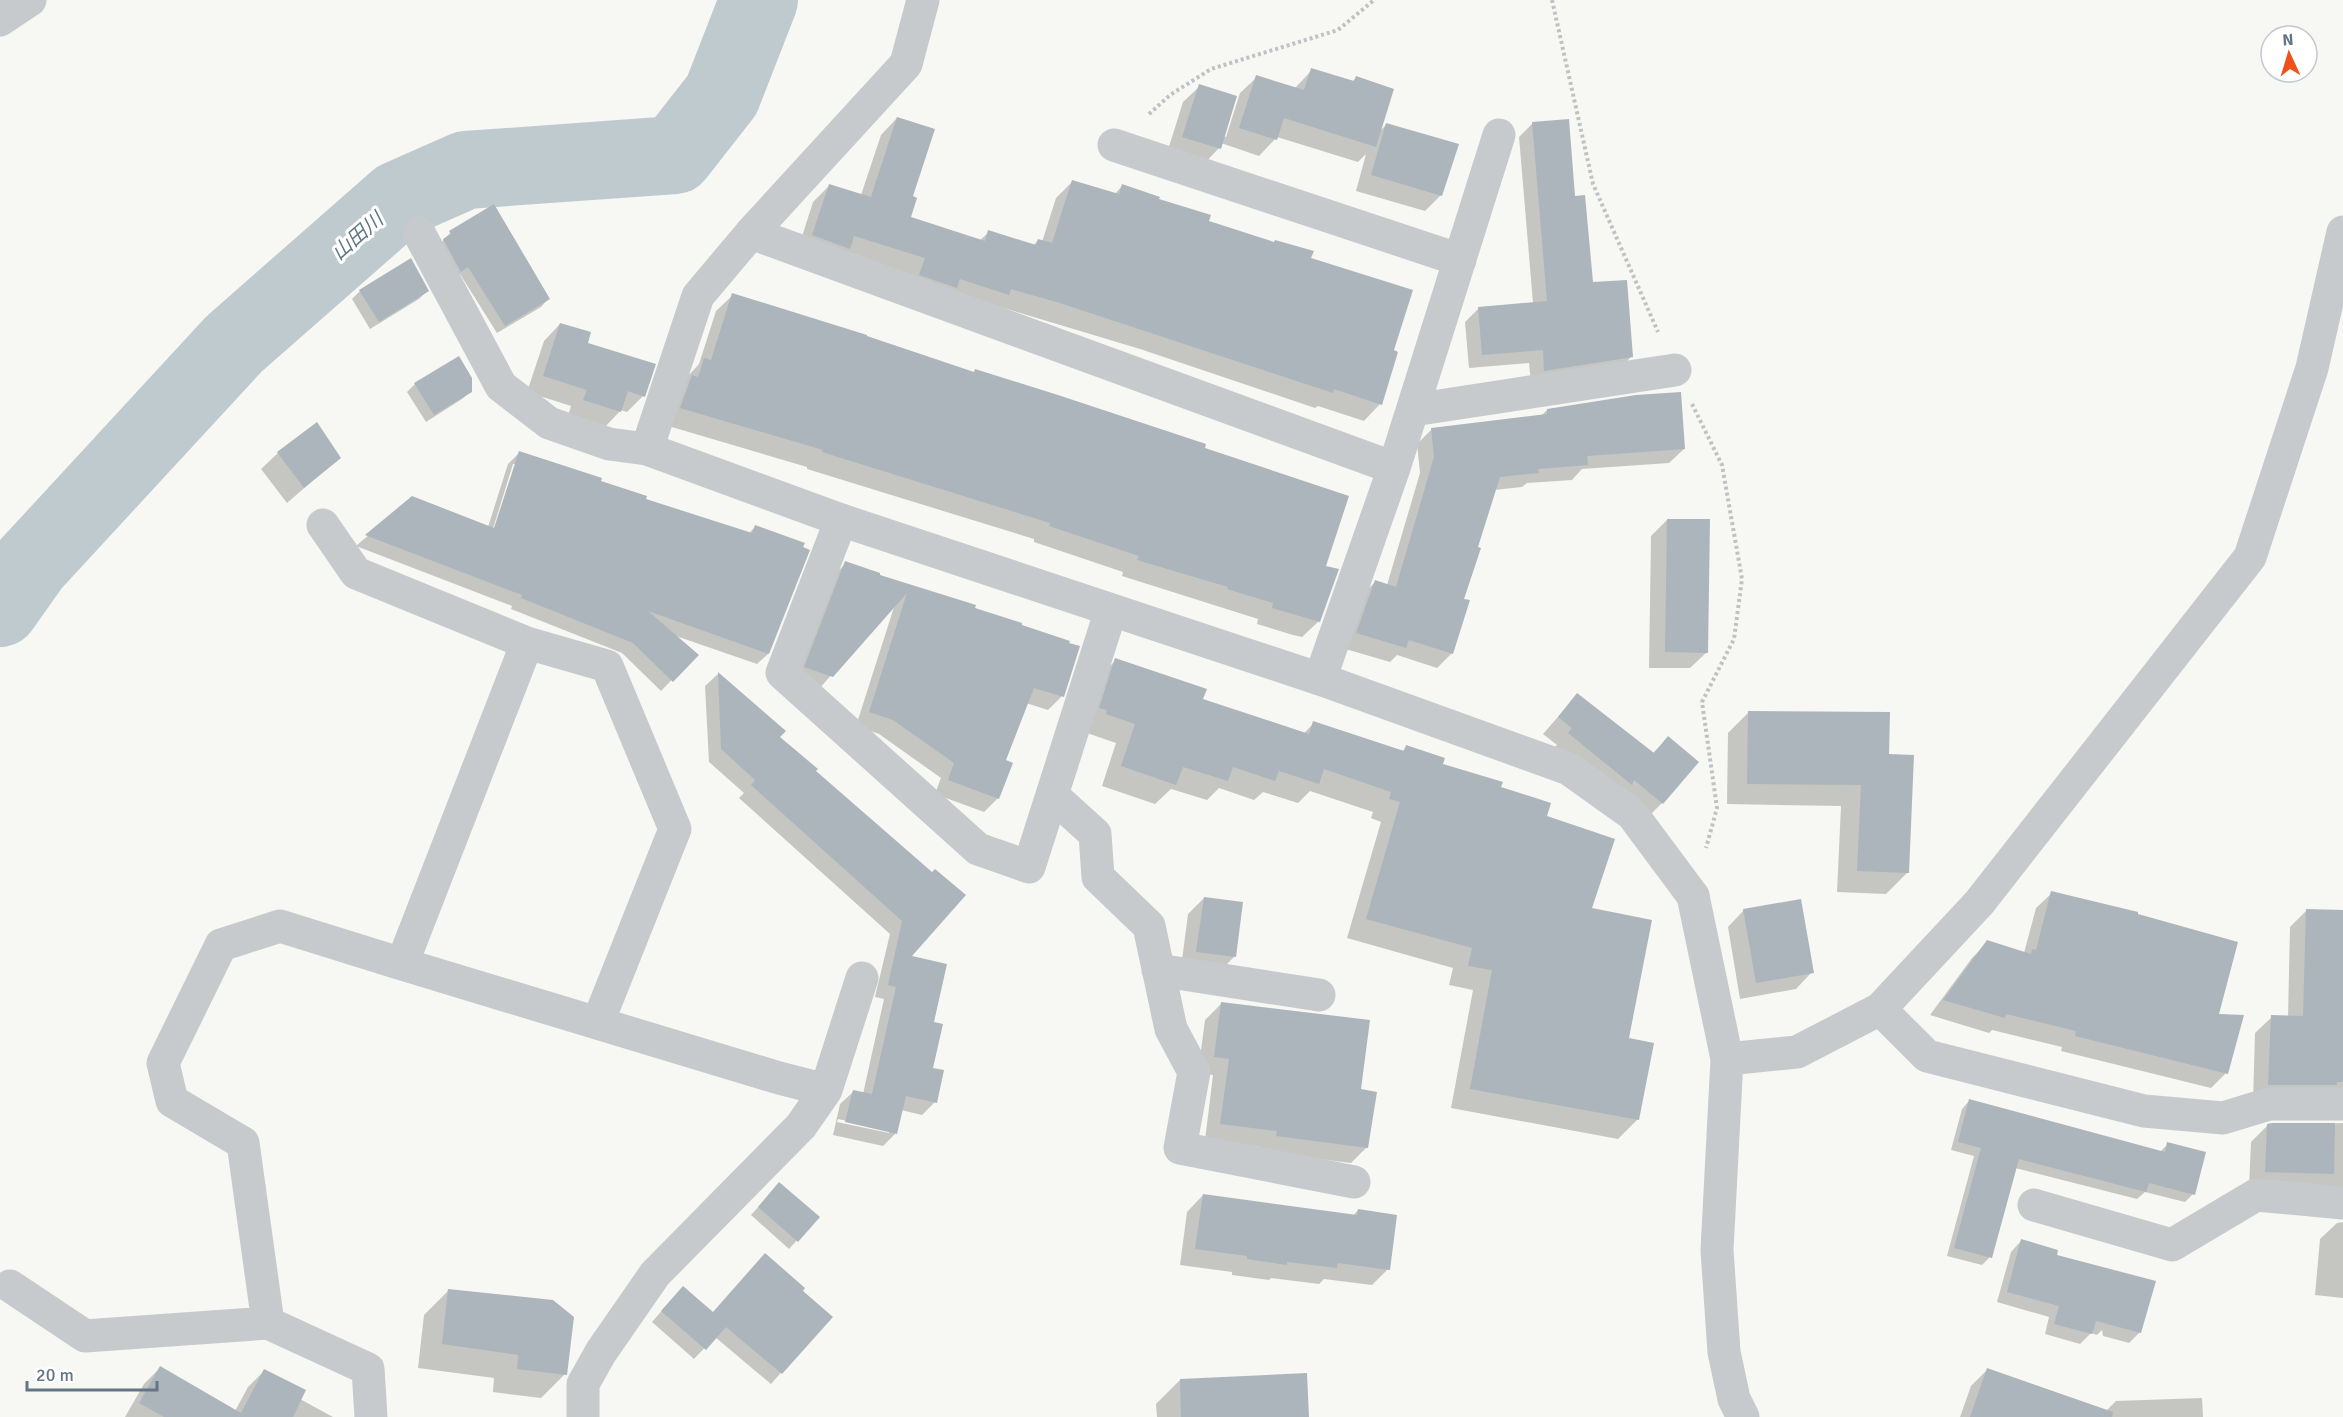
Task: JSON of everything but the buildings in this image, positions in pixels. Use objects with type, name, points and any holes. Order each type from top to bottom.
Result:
[{"type":"street","points":[[0,20],[30,0]]},
{"type":"street","points":[[647,449],[698,296],[751,233],[906,64],[923,0]]},
{"type":"street","points":[[1320,679],[1394,468],[1499,135]]},
{"type":"street","points":[[1114,145],[1461,260]]},
{"type":"street","points":[[1727,1059],[1797,1052],[1880,1009],[1979,903],[2250,558],[2312,368],[2343,232]]},
{"type":"street","points":[[751,233],[1394,468]]},
{"type":"street","points":[[419,234],[501,386],[549,423],[609,444],[647,449],[841,520],[1320,679],[1569,769],[1632,814],[1693,896],[1727,1059],[1717,1250],[1725,1352],[1734,1399],[1743,1417]]},
{"type":"street","points":[[1413,410],[1675,370]]},
{"type":"street","points":[[841,520],[782,673],[978,849],[1029,867],[1112,610]]},
{"type":"street","points":[[322,525],[356,573],[527,643],[607,666],[675,828],[598,1022]]},
{"type":"street","points":[[402,964],[527,643]]},
{"type":"street","points":[[1052,795],[1095,834],[1098,877],[1149,927],[1171,1029],[1194,1072],[1180,1148],[1354,1182]]},
{"type":"street","points":[[268,1323],[243,1143],[172,1101],[163,1063],[221,945],[280,926],[779,1078],[826,1090]]},
{"type":"street","points":[[1158,970],[1319,995]]},
{"type":"street","points":[[583,1417],[583,1384],[600,1352],[655,1274],[801,1126],[826,1090],[862,978]]},
{"type":"street","points":[[1880,1009],[1927,1056],[2144,1111],[2223,1118],[2269,1104],[2343,1104]]},
{"type":"street","points":[[2034,1205],[2172,1245],[2256,1195],[2343,1203]]},
{"type":"street","points":[[10,1286],[85,1336],[268,1323],[368,1369],[371,1417]]},
{"type":"path","points":[[1114,145],[1170,96],[1211,69],[1338,30],[1374,0]]},
{"type":"path","points":[[1552,0],[1593,184],[1675,370],[1722,465],[1742,579],[1734,639],[1702,702],[1717,808],[1693,896]]},
{"type":"waterway","name":"山田川","points":[[0,608],[31,564],[234,344],[398,200],[466,170],[675,155],[722,95],[759,0]]}]
